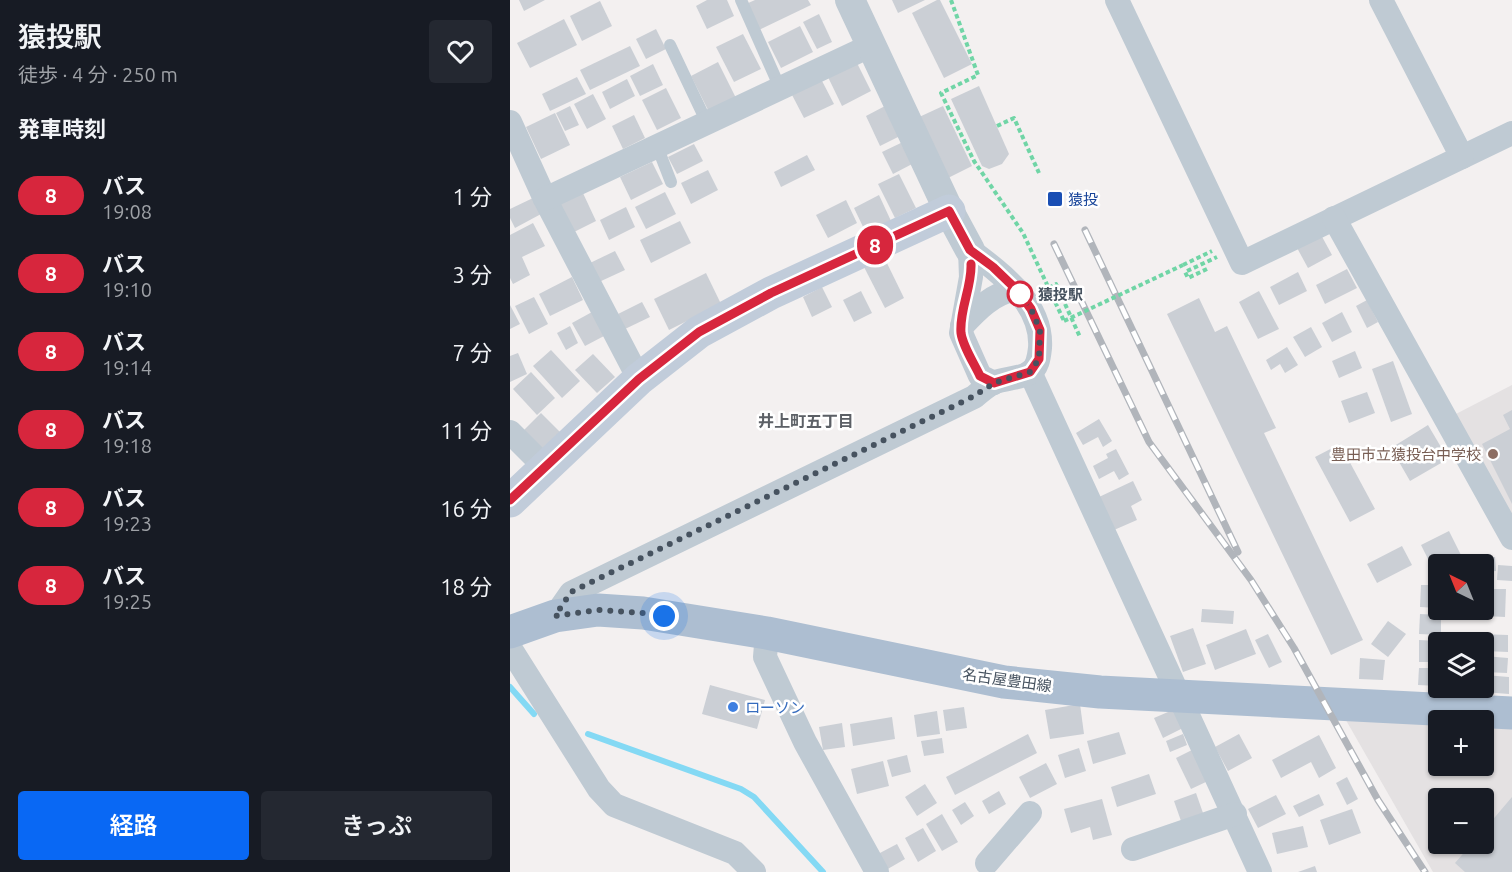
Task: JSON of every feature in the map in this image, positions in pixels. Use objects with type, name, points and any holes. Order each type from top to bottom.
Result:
[{"type":"main road","points":[[510,501],[639,379],[699,332],[761,298],[949,211]]},
{"type":"main road","name":"名古屋豊田線","points":[[510,632],[555,616],[598,610],[643,613],[767,633],[1004,682],[1100,692],[1512,713]]},
{"type":"street","points":[[555,616],[571,592],[964,402],[994,383],[1030,372],[1039,359],[1040,330],[1031,309],[1016,289],[993,267],[970,250],[949,211],[850,0]]},
{"type":"street","points":[[1117,0],[1242,263],[1512,133]]},
{"type":"street","points":[[1382,0],[1462,157]]},
{"type":"street","points":[[545,199],[872,45]]},
{"type":"street","points":[[510,122],[545,199],[639,379]]},
{"type":"street","points":[[1334,218],[1512,538]]},
{"type":"street","points":[[970,250],[971,277],[961,333],[980,376],[994,383]]},
{"type":"street","points":[[962,326],[983,303],[1004,291],[1016,289]]},
{"type":"street","points":[[1030,372],[1260,872]]},
{"type":"street","points":[[510,432],[545,467]]},
{"type":"street","points":[[767,633],[765,657],[805,742],[877,872]]},
{"type":"street","points":[[510,648],[599,789],[614,806],[735,853],[754,872]]},
{"type":"street","points":[[982,869],[1030,813]]},
{"type":"street","points":[[1133,849],[1235,814]]},
{"type":"lane","points":[[741,0],[780,88]]},
{"type":"lane","points":[[670,45],[706,123]]},
{"type":"lane","points":[[657,146],[671,182]]},
{"type":"path","points":[[951,0],[978,75],[941,93],[974,161],[1023,233],[1064,321],[1217,249],[1220,256],[1185,272],[1188,278],[1207,269]]},
{"type":"path","points":[[997,126],[1014,118],[1039,173]]},
{"type":"path","points":[[1049,288],[1056,284],[1080,337]]},
{"type":"shaded area","name":"豊田市立猿投台中学校","points":[[1512,385],[1512,522],[1452,416]]},
{"type":"shaded area","points":[[1343,715],[1428,720],[1428,776],[1494,776],[1494,724],[1512,725],[1512,872],[1433,872]]},
{"type":"building","points":[[519,0],[545,0],[524,11]]},
{"type":"building","points":[[707,0],[727,0],[734,16],[707,29],[696,6]]},
{"type":"building","points":[[755,0],[808,0],[811,5],[759,30],[746,4]]},
{"type":"building","points":[[892,0],[925,0],[898,13]]},
{"type":"building","points":[[940,0],[972,64],[944,78],[912,13]]},
{"type":"building","points":[[600,1],[612,26],[582,41],[570,16]]},
{"type":"building","points":[[819,14],[832,42],[817,49],[803,22]]},
{"type":"building","points":[[564,19],[577,45],[530,68],[517,43]]},
{"type":"building","points":[[800,26],[813,52],[781,68],[768,42]]},
{"type":"building","points":[[656,29],[666,49],[646,59],[636,39]]},
{"type":"building","points":[[743,34],[761,69],[734,82],[716,47]]},
{"type":"building","points":[[630,46],[640,66],[590,90],[580,70]]},
{"type":"building","points":[[856,61],[871,91],[842,106],[827,75]]},
{"type":"building","points":[[718,62],[736,98],[709,112],[691,76]]},
{"type":"building","points":[[653,64],[663,85],[640,96],[630,76]]},
{"type":"building","points":[[577,77],[586,94],[550,111],[542,94]]},
{"type":"building","points":[[627,79],[635,96],[610,109],[602,92]]},
{"type":"building","points":[[821,79],[834,104],[804,118],[791,93]]},
{"type":"building","points":[[979,86],[1009,154],[1002,164],[989,169],[982,166],[951,99]]},
{"type":"building","points":[[666,88],[681,118],[657,130],[642,100]]},
{"type":"building","points":[[593,94],[606,119],[587,129],[574,104]]},
{"type":"building","points":[[570,106],[579,125],[565,131],[556,113]]},
{"type":"building","points":[[885,106],[900,136],[880,146],[866,116]]},
{"type":"building","points":[[943,106],[972,166],[946,179],[917,118]]},
{"type":"building","points":[[555,113],[570,145],[541,159],[526,127]]},
{"type":"building","points":[[634,115],[645,138],[623,149],[612,126]]},
{"type":"building","points":[[905,141],[916,162],[893,174],[882,152]]},
{"type":"building","points":[[694,144],[703,161],[677,174],[668,157]]},
{"type":"building","points":[[807,155],[815,170],[781,187],[774,172]]},
{"type":"building","points":[[652,162],[663,184],[631,200],[620,177]]},
{"type":"building","points":[[708,170],[718,190],[691,204],[681,183]]},
{"type":"building","points":[[899,174],[916,208],[895,218],[878,184]]},
{"type":"building","points":[[582,191],[596,221],[570,234],[556,204]]},
{"type":"building","points":[[665,192],[676,214],[646,229],[635,207]]},
{"type":"building","points":[[879,195],[891,221],[866,233],[854,208]]},
{"type":"building","points":[[533,198],[541,214],[515,228],[510,218],[510,209]]},
{"type":"building","points":[[846,200],[857,223],[828,238],[816,215]]},
{"type":"building","points":[[626,207],[635,227],[609,240],[600,220]]},
{"type":"building","points":[[680,221],[691,243],[651,263],[640,240]]},
{"type":"building","points":[[533,223],[545,246],[522,257],[530,275],[513,284],[510,278],[510,235]]},
{"type":"building","points":[[1320,233],[1332,255],[1308,268],[1296,246]]},
{"type":"building","points":[[615,251],[625,270],[599,282],[590,263]]},
{"type":"building","points":[[884,257],[904,298],[885,308],[864,267]]},
{"type":"building","points":[[1347,269],[1357,288],[1325,304],[1316,285]]},
{"type":"building","points":[[1298,272],[1307,291],[1279,305],[1270,287]]},
{"type":"building","points":[[706,273],[721,304],[669,330],[654,299]]},
{"type":"building","points":[[572,277],[583,300],[550,316],[539,294]]},
{"type":"building","points":[[822,287],[832,307],[812,317],[803,297]]},
{"type":"building","points":[[861,291],[872,313],[854,322],[843,300]]},
{"type":"building","points":[[1259,291],[1279,329],[1258,339],[1239,302]]},
{"type":"building","points":[[534,297],[548,324],[529,334],[515,306]]},
{"type":"building","points":[[1199,298],[1215,332],[1227,326],[1276,428],[1264,433],[1363,640],[1331,655],[1167,314]]},
{"type":"building","points":[[1367,300],[1378,322],[1367,328],[1356,306]]},
{"type":"building","points":[[642,302],[650,317],[625,329],[618,314]]},
{"type":"building","points":[[510,305],[520,324],[510,329]]},
{"type":"building","points":[[592,312],[604,336],[585,346],[572,323]]},
{"type":"building","points":[[1342,312],[1352,332],[1332,342],[1322,323]]},
{"type":"building","points":[[570,326],[578,343],[566,350],[557,333]]},
{"type":"building","points":[[1311,327],[1322,347],[1305,357],[1293,337]]},
{"type":"building","points":[[1287,347],[1298,365],[1285,373],[1280,364],[1271,370],[1266,360]]},
{"type":"building","points":[[551,350],[580,381],[562,398],[533,366]]},
{"type":"building","points":[[1355,351],[1362,368],[1339,378],[1332,361]]},
{"type":"building","points":[[518,353],[527,374],[510,382],[510,356]]},
{"type":"building","points":[[593,354],[615,377],[597,393],[575,370]]},
{"type":"building","points":[[1393,361],[1412,414],[1391,422],[1372,369]]},
{"type":"building","points":[[531,372],[555,398],[537,415],[513,389]]},
{"type":"building","points":[[1367,392],[1375,413],[1349,423],[1341,401]]},
{"type":"building","points":[[1512,410],[1512,504],[1482,444],[1510,429],[1503,415]]},
{"type":"building","points":[[541,413],[562,434],[540,456],[519,435]]},
{"type":"building","points":[[1099,419],[1112,441],[1103,447],[1098,437],[1083,445],[1076,433]]},
{"type":"building","points":[[1428,425],[1448,459],[1410,481],[1391,448]]},
{"type":"building","points":[[1340,444],[1375,509],[1350,522],[1315,457]]},
{"type":"building","points":[[1116,449],[1129,474],[1119,480],[1114,471],[1099,479],[1093,466],[1108,458],[1106,454]]},
{"type":"building","points":[[1133,481],[1142,500],[1131,506],[1137,520],[1114,530],[1099,497]]},
{"type":"building","points":[[1449,531],[1460,554],[1428,554],[1428,559],[1421,545]]},
{"type":"building","points":[[1402,546],[1412,565],[1377,583],[1367,564]]},
{"type":"building","points":[[1498,565],[1512,566],[1512,581],[1497,580]]},
{"type":"building","points":[[1421,585],[1428,585],[1428,607],[1420,607]]},
{"type":"building","points":[[1494,589],[1506,589],[1505,617],[1494,616]]},
{"type":"building","points":[[1202,609],[1234,611],[1233,624],[1201,622]]},
{"type":"building","points":[[1420,614],[1428,614],[1428,620],[1441,620],[1441,632],[1419,634]]},
{"type":"building","points":[[1388,621],[1406,634],[1388,657],[1371,644]]},
{"type":"building","points":[[1193,628],[1206,664],[1183,672],[1170,636]]},
{"type":"building","points":[[1246,629],[1256,654],[1215,670],[1206,645]]},
{"type":"building","points":[[1268,634],[1282,662],[1269,668],[1255,640]]},
{"type":"building","points":[[1494,634],[1508,635],[1508,652],[1494,651]]},
{"type":"building","points":[[1419,640],[1428,640],[1428,662],[1419,662]]},
{"type":"building","points":[[1494,657],[1508,658],[1507,673],[1494,672]]},
{"type":"building","points":[[1360,658],[1385,660],[1383,680],[1359,679]]},
{"type":"building","points":[[1419,668],[1428,668],[1428,686],[1418,685]]},
{"type":"building","points":[[1494,676],[1509,677],[1509,694],[1494,693]]},
{"type":"building","name":"ローソン","points":[[710,685],[765,700],[757,729],[702,714]]},
{"type":"building","points":[[1080,704],[1084,734],[1050,739],[1045,710]]},
{"type":"building","points":[[964,707],[967,728],[946,731],[943,710]]},
{"type":"building","points":[[1175,709],[1183,728],[1163,738],[1154,718]]},
{"type":"building","points":[[937,711],[940,734],[917,737],[914,715]]},
{"type":"building","points":[[892,717],[895,739],[853,746],[850,724]]},
{"type":"building","points":[[842,723],[845,747],[823,750],[819,727]]},
{"type":"building","points":[[1119,732],[1126,754],[1093,764],[1087,741]]},
{"type":"building","points":[[1028,734],[1037,753],[955,795],[946,777]]},
{"type":"building","points":[[1183,734],[1187,745],[1170,752],[1166,741]]},
{"type":"building","points":[[1239,734],[1252,758],[1228,771],[1215,747]]},
{"type":"building","points":[[1319,735],[1336,768],[1319,778],[1311,762],[1281,778],[1272,760]]},
{"type":"building","points":[[942,738],[944,753],[924,756],[921,741]]},
{"type":"building","points":[[1079,748],[1086,771],[1065,778],[1058,755]]},
{"type":"building","points":[[1192,750],[1208,781],[1191,789],[1176,758]]},
{"type":"building","points":[[907,755],[911,772],[892,777],[887,760]]},
{"type":"building","points":[[883,761],[889,786],[857,794],[851,769]]},
{"type":"building","points":[[1046,763],[1057,784],[1030,798],[1019,777]]},
{"type":"building","points":[[1149,774],[1156,794],[1117,807],[1111,787]]},
{"type":"building","points":[[1347,777],[1358,799],[1347,805],[1336,783]]},
{"type":"building","points":[[925,784],[937,803],[917,816],[905,797]]},
{"type":"building","points":[[999,791],[1006,804],[989,814],[982,801]]},
{"type":"building","points":[[1196,793],[1203,813],[1181,821],[1174,801]]},
{"type":"building","points":[[1319,794],[1324,805],[1299,817],[1293,806]]},
{"type":"building","points":[[1276,795],[1286,814],[1258,828],[1248,809]]},
{"type":"building","points":[[1512,797],[1512,872],[1465,872],[1455,863],[1463,854],[1494,854],[1494,818]]},
{"type":"building","points":[[1102,799],[1112,835],[1093,840],[1090,827],[1071,833],[1064,809]]},
{"type":"building","points":[[965,802],[974,816],[961,825],[952,810]]},
{"type":"building","points":[[1352,809],[1361,833],[1329,845],[1320,820]]},
{"type":"building","points":[[942,814],[958,842],[942,851],[926,824]]},
{"type":"building","points":[[1303,826],[1308,847],[1277,854],[1272,833]]},
{"type":"building","points":[[923,828],[936,851],[918,862],[905,838]]},
{"type":"building","points":[[897,844],[905,859],[886,870],[878,854]]},
{"type":"building","points":[[1315,866],[1317,872],[1298,872]]},
{"type":"waterway","points":[[510,687],[534,714]]},
{"type":"waterway","points":[[588,734],[741,789],[754,797],[823,872]]},
{"type":"railway","points":[[1085,230],[1238,552]]},
{"type":"railway","points":[[1054,244],[1149,442],[1251,580],[1294,648],[1378,800],[1425,872]]},
{"type":"bus line","name":"8","points":[[510,500],[639,379],[699,332],[771,293],[949,211],[970,250],[993,267],[1018,291],[1031,309],[1040,330],[1041,339],[1039,359],[1030,372],[994,383],[980,376],[961,333],[971,277],[971,264]]},
{"type":"place","name":"猿投","points":[[1055,199]]},
{"type":"place","name":"猿投駅","points":[[1020,294]]},
{"type":"place","name":"豊田市立猿投台中学校","points":[[1493,454]]},
{"type":"place","name":"ローソン","points":[[733,707]]},
{"type":"district","name":"井上町五丁目","points":[[806,421]]},
{"type":"route","points":[[664,616],[598,610],[555,616],[571,592],[689,537],[974,396],[994,383],[1030,372],[1039,359],[1040,330],[1031,309],[1018,291],[1020,294]]}]
